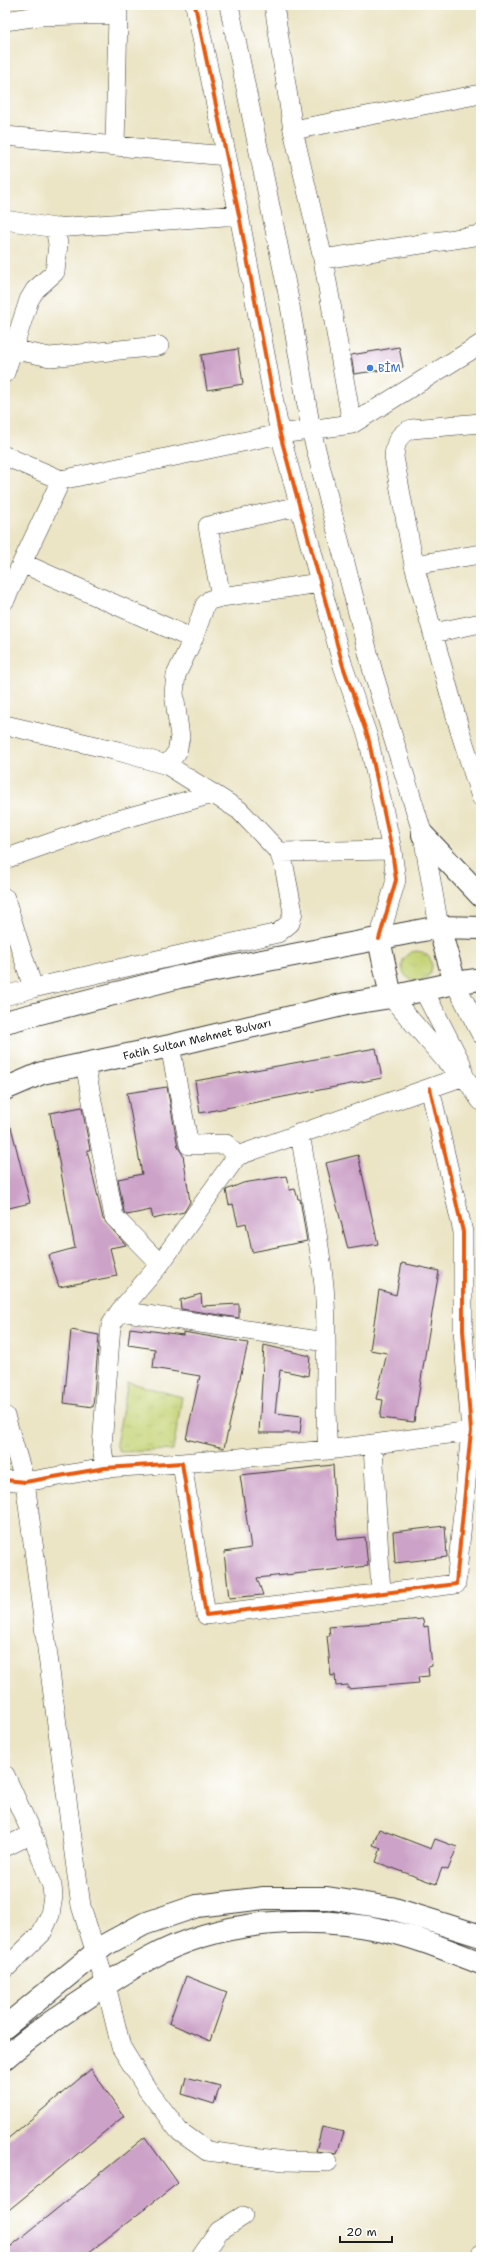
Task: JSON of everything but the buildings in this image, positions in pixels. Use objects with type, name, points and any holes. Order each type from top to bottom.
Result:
[{"type":"main road","points":[[423,835],[481,896]]},
{"type":"main road","points":[[5,1022],[179,977],[379,940],[439,927],[481,928]]},
{"type":"main road","points":[[439,927],[455,982],[481,979]]},
{"type":"main road","points":[[379,940],[391,997]]},
{"type":"main road","name":"Fatih Sultan Mehmet Bulvarı","points":[[5,1089],[42,1073],[170,1046],[346,1004],[424,991],[455,982]]},
{"type":"main road","points":[[5,2027],[96,1951],[144,1924],[197,1906],[264,1898],[327,1898],[359,1902],[423,1917],[481,1936]]},
{"type":"main road","points":[[5,2058],[37,2031],[106,1985],[151,1958],[185,1943],[219,1932],[261,1924],[307,1922],[345,1924],[384,1930],[481,1963]]},
{"type":"street","points":[[195,5],[239,215],[280,434],[343,666],[368,737],[392,850],[396,880],[379,940]]},
{"type":"street","points":[[229,5],[288,294],[312,430],[373,672],[423,835],[439,927]]},
{"type":"street","points":[[274,5],[293,130],[323,259],[352,424]]},
{"type":"street","points":[[5,21],[39,16],[61,10],[118,14],[115,146]]},
{"type":"street","points":[[293,130],[481,94]]},
{"type":"street","points":[[5,136],[227,156]]},
{"type":"street","points":[[5,220],[56,228],[239,215]]},
{"type":"street","points":[[5,373],[11,349],[29,300],[35,290],[55,272],[58,244],[56,228]]},
{"type":"street","points":[[323,259],[481,235]]},
{"type":"street","points":[[5,456],[61,480],[280,434],[352,424],[481,344]]},
{"type":"street","points":[[11,349],[50,357],[159,346]]},
{"type":"street","points":[[481,423],[404,431],[397,441],[394,449],[395,470],[414,565],[460,731],[481,797]]},
{"type":"street","points":[[5,600],[61,480]]},
{"type":"street","points":[[221,597],[208,526],[299,506]]},
{"type":"street","points":[[414,565],[481,554]]},
{"type":"street","points":[[22,563],[193,639]]},
{"type":"street","points":[[167,765],[177,752],[180,737],[174,684],[193,639],[205,605],[210,600],[221,597],[320,583]]},
{"type":"street","points":[[433,633],[481,624]]},
{"type":"street","points":[[5,725],[118,751],[167,765],[239,810],[279,852],[284,866],[293,912],[290,923],[283,931],[33,988],[5,996]]},
{"type":"street","points":[[5,859],[101,825],[212,794]]},
{"type":"street","points":[[279,852],[392,850]]},
{"type":"street","points":[[5,898],[33,988]]},
{"type":"street","points":[[455,982],[481,1034]]},
{"type":"street","points":[[424,991],[461,1062],[464,1076]]},
{"type":"street","points":[[391,997],[446,1061],[464,1076],[480,1099]]},
{"type":"street","points":[[170,1046],[189,1145],[226,1144],[237,1156]]},
{"type":"street","points":[[86,1064],[114,1217],[160,1264]]},
{"type":"street","points":[[105,1468],[102,1447],[111,1325],[120,1310],[160,1264],[237,1156],[464,1076]]},
{"type":"street","points":[[182,1463],[206,1615],[456,1584],[471,1430],[463,1330],[463,1232],[430,1088]]},
{"type":"street","points":[[300,1133],[324,1286],[326,1426],[328,1450]]},
{"type":"street","points":[[120,1310],[326,1342]]},
{"type":"street","points":[[5,1416],[25,1482],[81,1906],[106,1985],[121,2047],[147,2089],[179,2131],[207,2151],[284,2161],[328,2162]]},
{"type":"street","points":[[5,1480],[25,1482],[105,1468],[182,1463],[328,1450],[471,1430]]},
{"type":"street","points":[[373,1444],[381,1594]]},
{"type":"street","points":[[5,1775],[32,1834],[52,1886],[50,1915],[36,1940],[5,1969]]},
{"type":"street","points":[[5,1847],[32,1834]]},
{"type":"street","points":[[201,2257],[219,2231],[243,2216]]},
{"type":"green space","points":[[417,951],[428,955],[432,966],[428,977],[417,981],[406,977],[402,966],[406,955]]},
{"type":"green space","points":[[128,1382],[182,1397],[173,1450],[120,1452],[116,1444]]},
{"type":"cycle path","points":[[195,5],[239,215],[280,434],[343,666],[368,737],[392,850],[396,880],[379,939]]},
{"type":"cycle path","points":[[5,1480],[25,1482],[105,1468],[182,1463],[206,1615],[456,1584],[471,1431],[463,1330],[463,1232],[430,1088]]},
{"type":"place","name":"BİM","points":[[370,368]]}]
